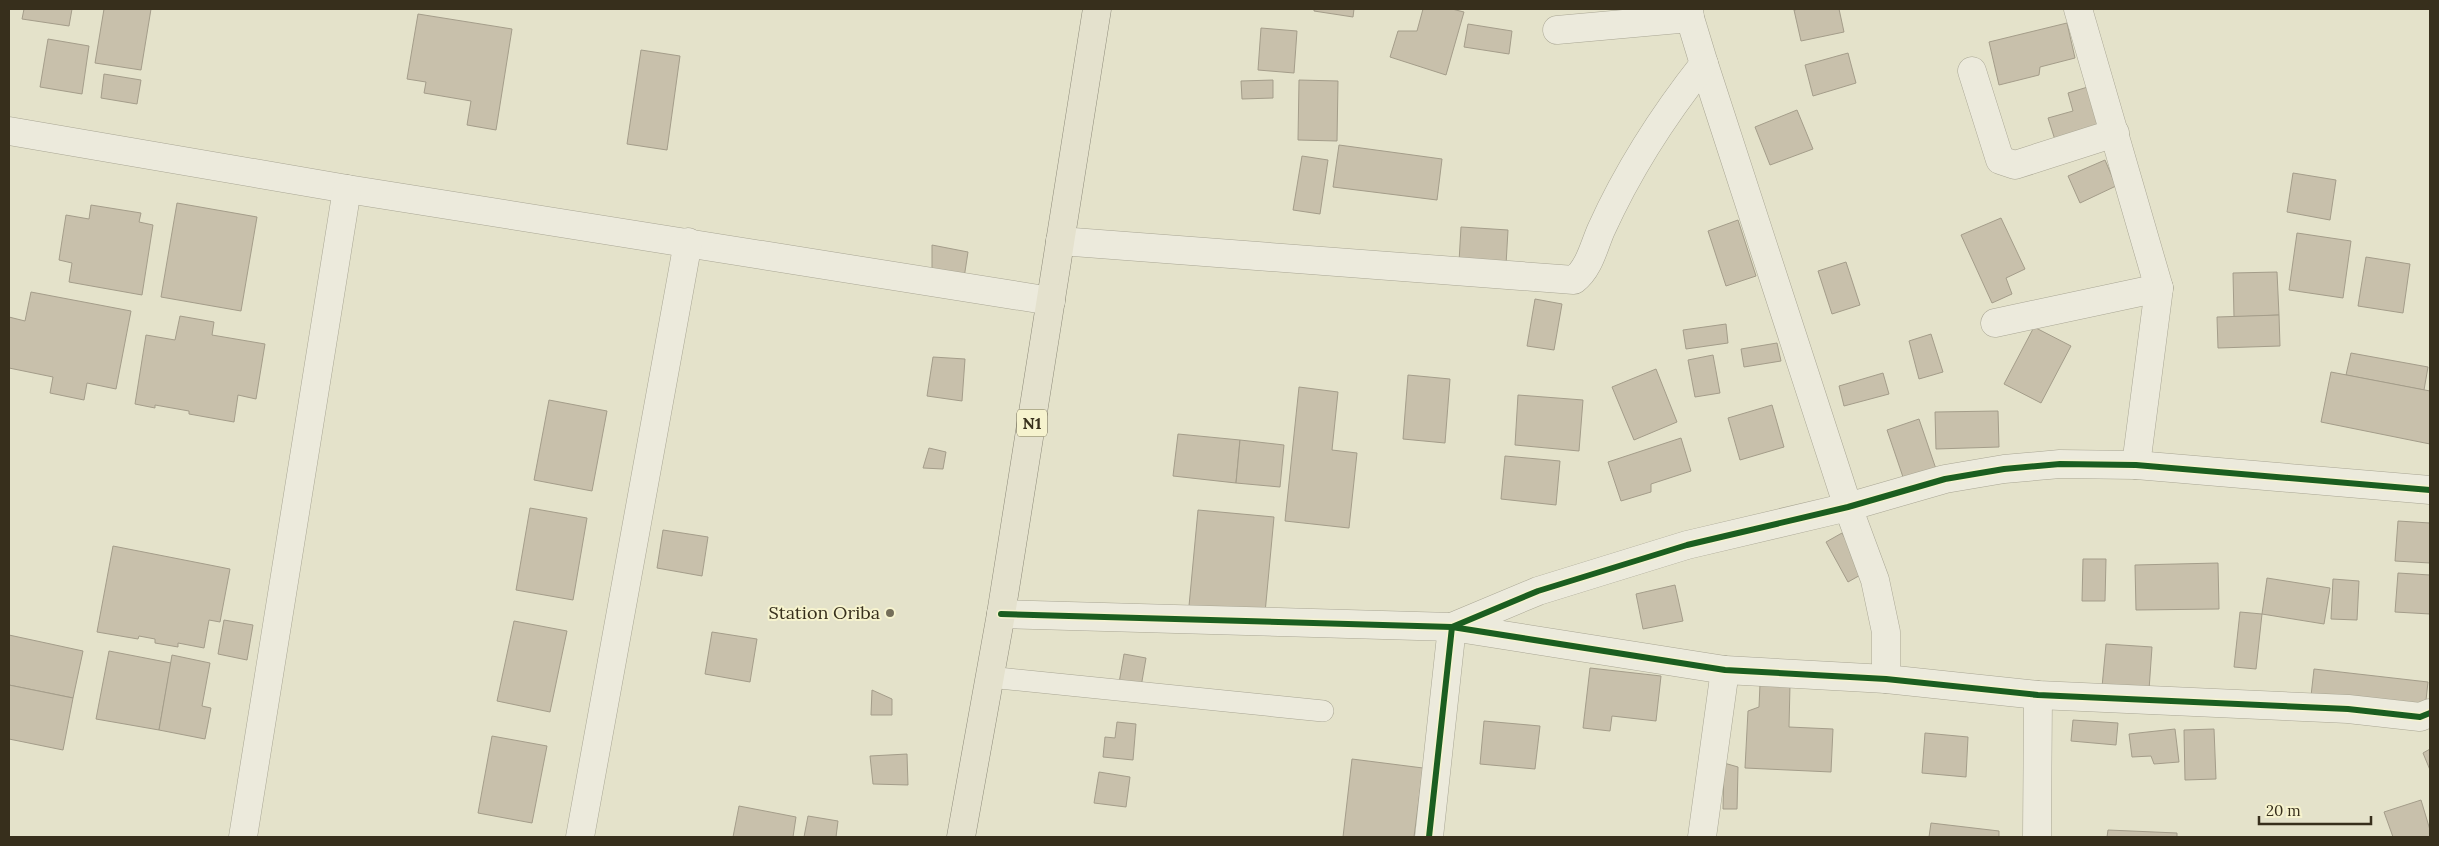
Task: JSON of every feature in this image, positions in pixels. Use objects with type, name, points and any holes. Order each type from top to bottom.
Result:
[{"type":"main road","name":"N1","points":[[961,837],[1001,614],[1096,9]]},
{"type":"street","points":[[2078,9],[2159,288],[2136,465]]},
{"type":"street","points":[[1557,30],[1690,14],[1704,64],[1848,507],[1875,580],[1886,632],[1886,679]]},
{"type":"street","points":[[1060,241],[1574,280],[1585,267],[1621,185],[1668,109],[1704,64]]},
{"type":"street","points":[[1972,71],[2000,160],[2015,165],[2115,132]]},
{"type":"street","points":[[9,131],[348,189],[1051,301]]},
{"type":"street","points":[[243,837],[348,189]]},
{"type":"street","points":[[580,837],[688,242]]},
{"type":"street","points":[[1995,323],[2159,288]]},
{"type":"street","points":[[1452,627],[1538,591],[1688,546],[1848,507],[1945,479],[2004,469],[2060,464],[2136,465],[2430,490]]},
{"type":"street","points":[[1001,614],[1452,627],[1725,670],[1886,679],[2038,695],[2348,709],[2420,717],[2430,713]]},
{"type":"street","points":[[1429,837],[1452,627]]},
{"type":"street","points":[[1702,837],[1725,670]]},
{"type":"street","points":[[2037,837],[2038,695]]},
{"type":"lane","points":[[989,677],[1323,711]]},
{"type":"building","points":[[24,9],[72,9],[69,26],[22,19]]},
{"type":"building","points":[[104,9],[151,9],[141,70],[95,63]]},
{"type":"building","points":[[1314,9],[1354,9],[1353,17],[1314,11]]},
{"type":"building","points":[[1423,9],[1452,9],[1464,12],[1446,75],[1390,57],[1398,31],[1417,31]]},
{"type":"building","points":[[1839,9],[1844,32],[1801,41],[1794,10]]},
{"type":"building","points":[[418,14],[512,29],[496,130],[467,125],[471,101],[424,93],[426,82],[407,79]]},
{"type":"building","points":[[2067,23],[2075,58],[2040,67],[2039,75],[1999,85],[1989,42]]},
{"type":"building","points":[[1468,24],[1512,31],[1509,54],[1464,47]]},
{"type":"building","points":[[1261,28],[1297,31],[1294,73],[1258,70]]},
{"type":"building","points":[[48,39],[89,46],[82,94],[40,87]]},
{"type":"building","points":[[641,50],[680,56],[667,150],[627,144]]},
{"type":"building","points":[[1848,53],[1856,83],[1813,96],[1805,65]]},
{"type":"building","points":[[104,74],[141,80],[137,104],[101,98]]},
{"type":"building","points":[[1273,80],[1273,98],[1242,99],[1241,81]]},
{"type":"building","points":[[1299,80],[1338,81],[1337,141],[1298,140]]},
{"type":"building","points":[[2091,86],[2104,129],[2056,143],[2048,118],[2073,111],[2068,93]]},
{"type":"building","points":[[1797,110],[1813,149],[1770,165],[1755,127]]},
{"type":"building","points":[[1339,145],[1442,159],[1437,200],[1333,187]]},
{"type":"building","points":[[1302,156],[1328,160],[1320,214],[1293,210]]},
{"type":"building","points":[[2105,160],[2116,186],[2080,203],[2068,176]]},
{"type":"building","points":[[2293,173],[2336,180],[2330,220],[2287,212]]},
{"type":"building","points":[[177,203],[257,217],[241,311],[161,297]]},
{"type":"building","points":[[91,205],[141,213],[139,222],[153,225],[142,295],[69,282],[72,263],[59,260],[66,215],[89,219]]},
{"type":"building","points":[[2001,218],[2025,269],[2006,278],[2012,294],[1992,303],[1961,235]]},
{"type":"building","points":[[1738,220],[1756,276],[1726,286],[1708,231]]},
{"type":"building","points":[[1461,227],[1508,230],[1506,265],[1459,262]]},
{"type":"building","points":[[2297,233],[2351,241],[2343,298],[2289,290]]},
{"type":"building","points":[[932,245],[968,252],[964,278],[932,272]]},
{"type":"building","points":[[2366,257],[2410,264],[2403,313],[2358,306]]},
{"type":"building","points":[[1846,262],[1860,305],[1832,314],[1818,271]]},
{"type":"building","points":[[2277,272],[2279,315],[2234,317],[2233,273]]},
{"type":"building","points":[[31,292],[131,311],[116,389],[87,383],[84,400],[50,393],[53,377],[9,368],[9,317],[25,321]]},
{"type":"building","points":[[1535,299],[1562,304],[1554,350],[1527,346]]},
{"type":"building","points":[[2279,315],[2280,346],[2218,348],[2217,317]]},
{"type":"building","points":[[180,316],[214,322],[212,335],[265,344],[256,399],[238,395],[234,422],[189,414],[189,411],[155,405],[155,408],[135,404],[146,335],[175,340]]},
{"type":"building","points":[[1726,324],[1728,343],[1686,349],[1683,330]]},
{"type":"building","points":[[2034,327],[2071,346],[2041,403],[2004,384]]},
{"type":"building","points":[[1931,334],[1943,372],[1919,379],[1909,341]]},
{"type":"building","points":[[1777,343],[1781,361],[1744,367],[1741,349]]},
{"type":"building","points":[[2351,353],[2428,367],[2424,390],[2346,375]]},
{"type":"building","points":[[1713,355],[1720,393],[1695,397],[1688,360]]},
{"type":"building","points":[[933,357],[965,359],[962,401],[927,396]]},
{"type":"building","points":[[1656,369],[1677,422],[1634,440],[1612,387]]},
{"type":"building","points":[[2331,372],[2430,391],[2430,444],[2321,422]]},
{"type":"building","points":[[1883,373],[1889,394],[1844,406],[1839,386]]},
{"type":"building","points":[[1408,375],[1450,379],[1445,443],[1403,439]]},
{"type":"building","points":[[1299,387],[1338,392],[1332,450],[1357,453],[1349,528],[1285,521]]},
{"type":"building","points":[[1518,395],[1583,400],[1579,451],[1515,445]]},
{"type":"building","points":[[549,400],[607,411],[592,491],[534,480]]},
{"type":"building","points":[[1772,405],[1784,447],[1740,460],[1728,418]]},
{"type":"building","points":[[1998,411],[1999,447],[1936,449],[1935,412]]},
{"type":"building","points":[[1919,419],[1936,469],[1904,480],[1887,430]]},
{"type":"building","points":[[1178,434],[1240,440],[1236,483],[1173,476]]},
{"type":"building","points":[[1681,438],[1691,471],[1651,484],[1651,492],[1621,501],[1608,462]]},
{"type":"building","points":[[1240,440],[1284,445],[1280,487],[1236,483]]},
{"type":"building","points":[[929,448],[946,452],[943,469],[923,468]]},
{"type":"building","points":[[1505,456],[1560,461],[1556,505],[1501,499]]},
{"type":"building","points":[[530,508],[587,518],[573,600],[516,590]]},
{"type":"building","points":[[1198,510],[1274,517],[1265,613],[1189,606]]},
{"type":"building","points":[[2398,521],[2430,523],[2430,563],[2395,561]]},
{"type":"building","points":[[663,530],[708,537],[702,576],[657,568]]},
{"type":"building","points":[[1842,533],[1864,573],[1848,582],[1826,542]]},
{"type":"building","points":[[113,546],[230,569],[220,622],[209,620],[204,648],[178,643],[178,647],[155,643],[155,639],[139,636],[138,639],[97,632]]},
{"type":"building","points":[[2083,559],[2106,559],[2105,601],[2082,601]]},
{"type":"building","points":[[2218,563],[2219,609],[2136,610],[2135,565]]},
{"type":"building","points":[[2398,573],[2430,575],[2430,614],[2395,612]]},
{"type":"building","points":[[2267,578],[2330,588],[2324,624],[2262,614]]},
{"type":"building","points":[[2333,579],[2359,581],[2357,620],[2331,619]]},
{"type":"building","points":[[1675,585],[1683,621],[1643,629],[1636,594]]},
{"type":"building","points":[[2240,612],[2262,614],[2256,669],[2234,667]]},
{"type":"building","points":[[224,620],[253,625],[247,660],[218,654]]},
{"type":"building","points":[[514,621],[567,631],[550,712],[497,701]]},
{"type":"building","points":[[712,632],[757,639],[750,682],[705,674]]},
{"type":"building","points":[[9,635],[83,651],[73,698],[9,685]]},
{"type":"building","points":[[2106,644],[2152,647],[2149,690],[2102,687]]},
{"type":"building","points":[[109,651],[171,663],[159,730],[96,719]]},
{"type":"building","points":[[1124,654],[1146,658],[1141,687],[1119,683]]},
{"type":"building","points":[[172,655],[210,663],[202,706],[211,708],[205,739],[159,730]]},
{"type":"building","points":[[1590,668],[1661,676],[1656,721],[1612,716],[1610,731],[1583,728]]},
{"type":"building","points":[[2314,669],[2428,682],[2425,709],[2311,696]]},
{"type":"building","points":[[1760,684],[1790,685],[1789,727],[1833,729],[1831,772],[1745,768],[1748,711],[1759,707]]},
{"type":"building","points":[[9,685],[73,698],[63,750],[9,739]]},
{"type":"building","points":[[872,690],[892,699],[892,715],[871,715]]},
{"type":"building","points":[[2073,720],[2118,723],[2116,745],[2071,741]]},
{"type":"building","points":[[1484,721],[1540,726],[1535,769],[1480,764]]},
{"type":"building","points":[[1117,722],[1136,724],[1133,760],[1103,757],[1105,737],[1115,738]]},
{"type":"building","points":[[2175,729],[2179,762],[2154,764],[2151,756],[2132,757],[2129,734]]},
{"type":"building","points":[[2214,729],[2216,779],[2185,780],[2184,730]]},
{"type":"building","points":[[1925,733],[1968,737],[1966,777],[1922,773]]},
{"type":"building","points":[[492,736],[547,746],[532,823],[478,813]]},
{"type":"building","points":[[2430,749],[2430,770],[2423,753]]},
{"type":"building","points":[[907,754],[908,785],[873,784],[870,756]]},
{"type":"building","points":[[1352,759],[1423,768],[1414,837],[1343,837]]},
{"type":"building","points":[[1724,763],[1738,767],[1737,809],[1723,809]]},
{"type":"building","points":[[1099,772],[1130,777],[1126,807],[1094,803]]},
{"type":"building","points":[[2421,800],[2430,830],[2430,837],[2393,837],[2384,812]]},
{"type":"building","points":[[739,806],[796,817],[793,837],[733,837]]},
{"type":"building","points":[[808,816],[838,821],[836,837],[804,837]]},
{"type":"building","points":[[1931,823],[1999,831],[1999,837],[1929,837]]},
{"type":"building","points":[[2108,830],[2177,833],[2177,837],[2107,837]]},
{"type":"cycle path","points":[[1429,837],[1452,627],[1538,591],[1687,545],[1848,507],[1945,479],[2004,469],[2060,464],[2136,465],[2430,490]]},
{"type":"cycle path","points":[[1001,614],[1452,627],[1725,670],[1886,679],[2038,695],[2348,709],[2420,717],[2430,713]]},
{"type":"place","name":"Station Oriba","points":[[890,613]]}]
